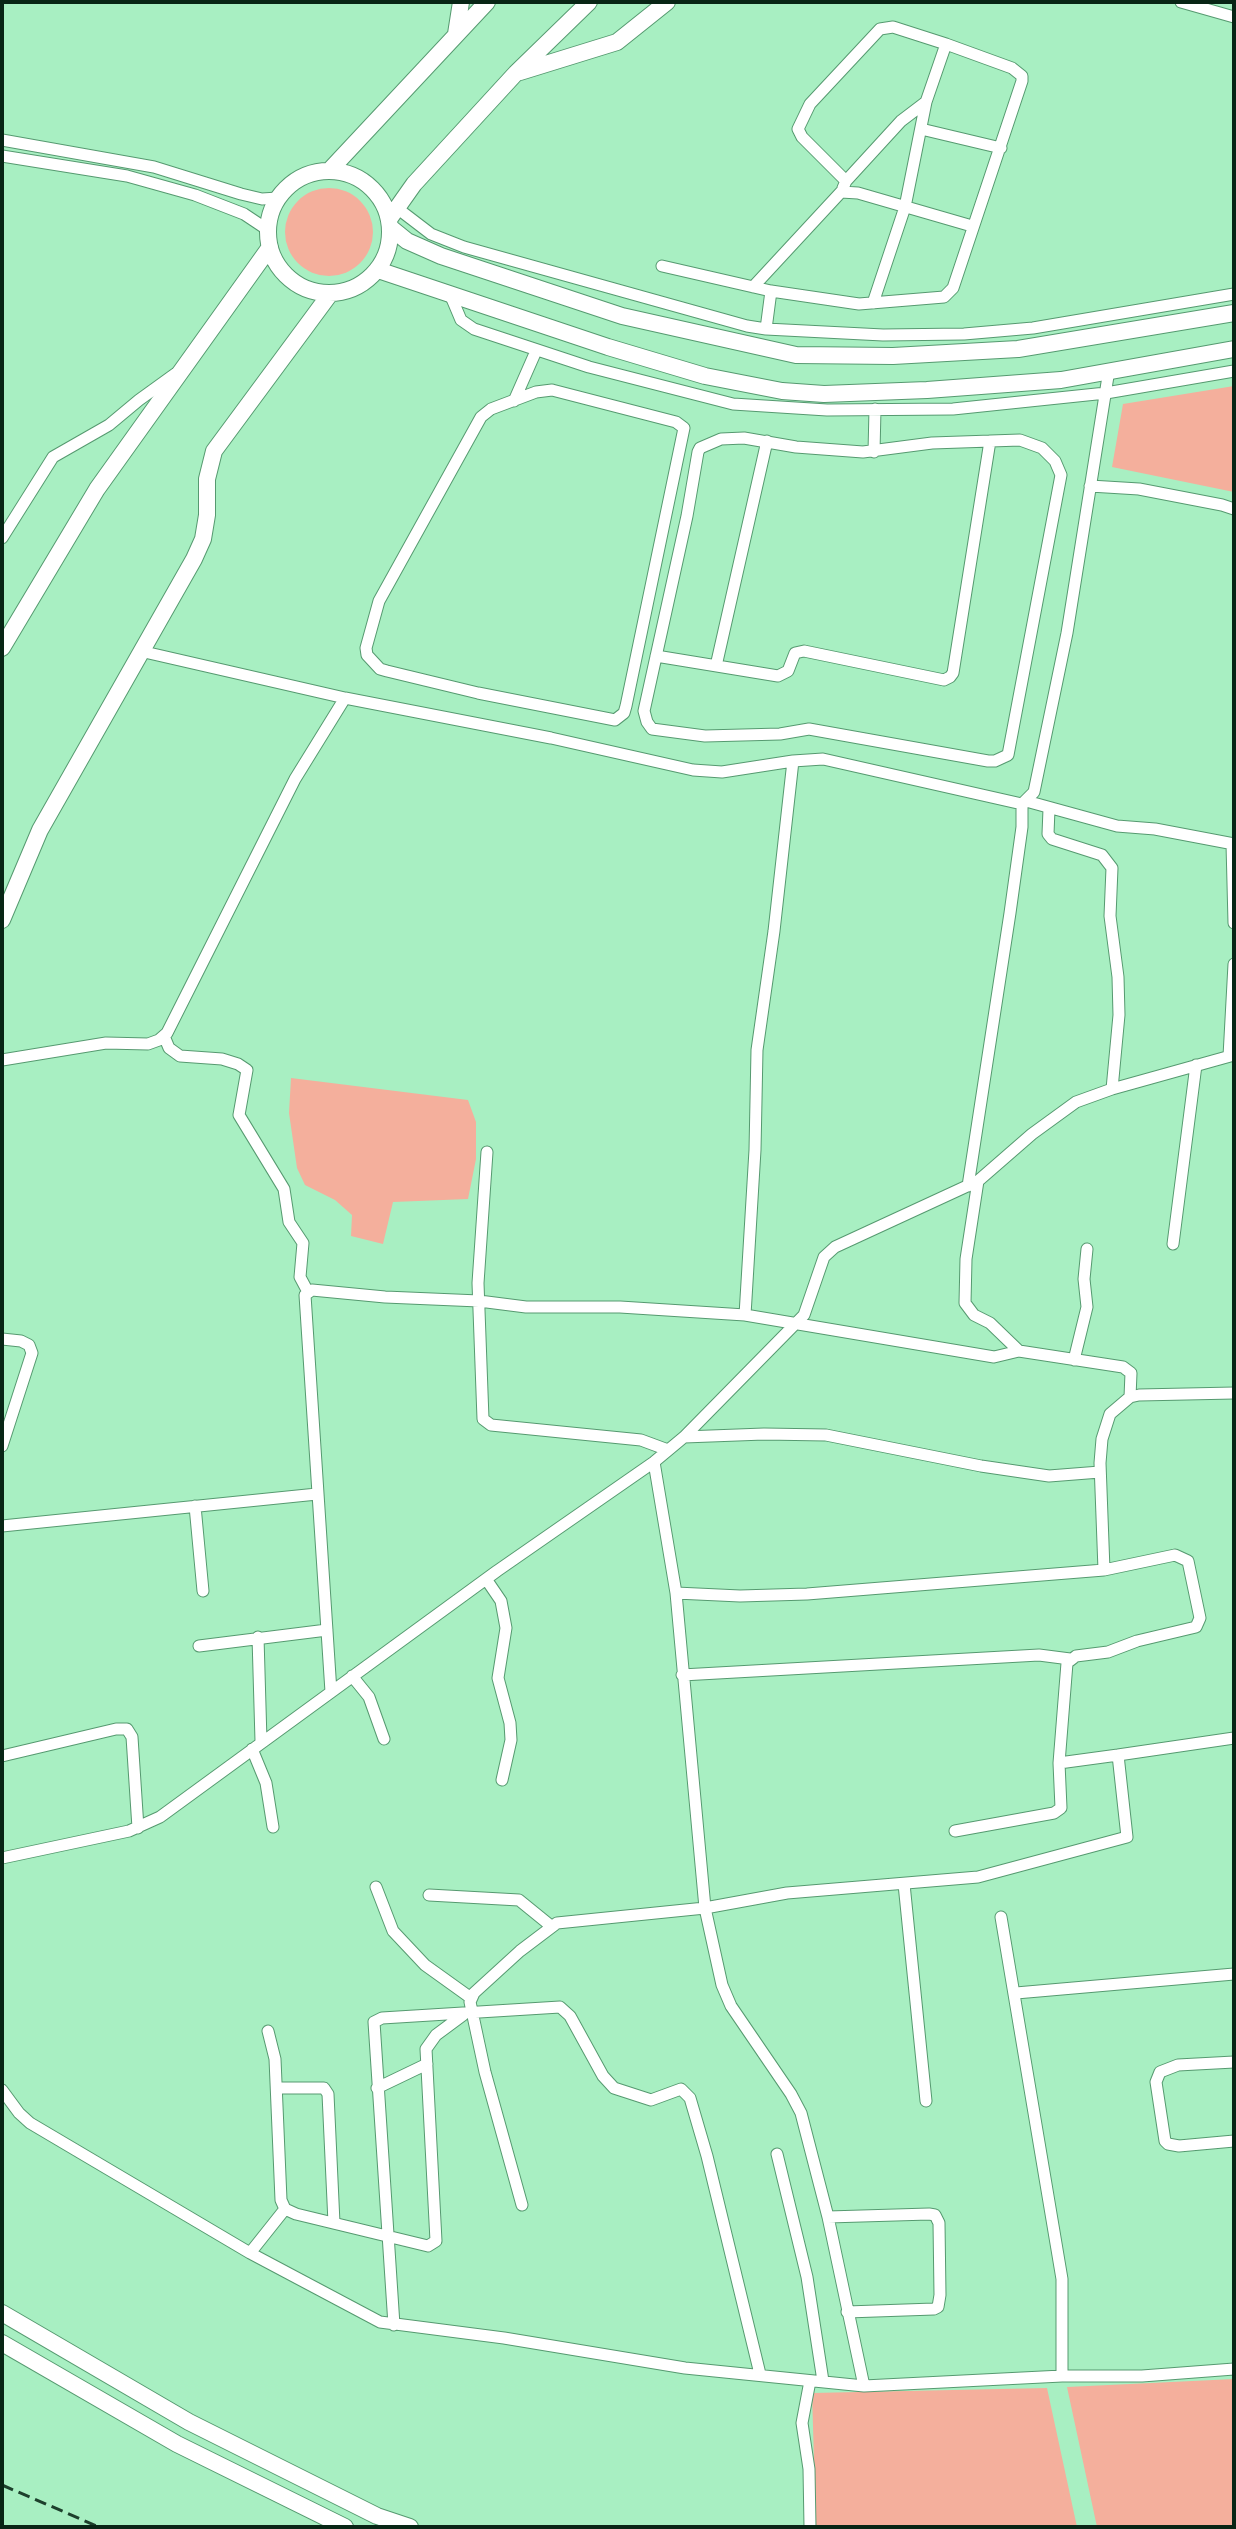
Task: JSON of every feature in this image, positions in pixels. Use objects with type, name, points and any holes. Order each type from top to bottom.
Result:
[{"type":"street","points":[[456,34],[461,2]]},
{"type":"street","points":[[330,170],[487,2]]},
{"type":"street","points":[[2,156],[127,176],[195,195],[244,214],[269,239],[284,273],[307,290],[330,294],[349,291],[365,283],[387,256],[393,218],[414,184],[516,73],[589,2]]},
{"type":"street","points":[[516,73],[617,42],[667,2]]},
{"type":"street","points":[[1181,2],[1234,17]]},
{"type":"street","points":[[662,266],[771,291],[859,304],[935,300],[949,294],[1001,148],[1022,76],[1012,68],[893,27],[880,29],[806,110],[799,124],[799,133],[844,187],[972,226]]},
{"type":"street","points":[[873,303],[905,207],[926,102],[946,44]]},
{"type":"street","points":[[753,287],[901,121],[926,102]]},
{"type":"street","points":[[921,129],[1001,148]]},
{"type":"street","points":[[2,140],[154,167],[241,194],[262,199],[278,198]]},
{"type":"street","points":[[2,648],[97,489],[269,239],[270,217],[278,198],[299,179],[317,172],[330,170],[357,177],[370,185],[407,241],[441,256],[599,309],[712,338],[796,355],[840,357],[1018,349],[1234,313]]},
{"type":"street","points":[[393,218],[438,237],[766,329],[883,335],[964,334],[1033,328],[1234,294]]},
{"type":"street","points":[[378,270],[547,329],[705,376],[782,391],[824,394],[999,386],[1061,380],[1234,349]]},
{"type":"street","points":[[599,309],[606,286]]},
{"type":"street","points":[[766,329],[771,291]]},
{"type":"street","points":[[2,920],[40,830],[203,539],[207,479],[214,451],[330,294]]},
{"type":"street","points":[[450,294],[457,314],[467,325],[536,351],[733,404],[827,410],[953,409],[1106,393],[1234,371]]},
{"type":"street","points":[[514,401],[536,392],[552,390],[676,422],[684,428],[626,706],[624,713],[615,720],[387,671],[367,655],[366,648],[379,601],[481,417],[491,409],[514,401],[536,351]]},
{"type":"street","points":[[1019,1351],[990,1323],[974,1315],[965,1303],[966,1259],[973,1183],[1024,803],[1034,792],[1067,633],[1109,370]]},
{"type":"street","points":[[2,538],[53,457],[109,425],[180,371]]},
{"type":"street","points":[[874,452],[875,409]]},
{"type":"street","points":[[744,438],[796,447],[874,452],[932,443],[1020,440],[1035,445],[1055,461],[1061,475],[1011,748],[1001,759],[988,761],[809,729],[780,734],[705,736],[659,731],[647,722],[644,711],[700,448],[721,439],[744,438]]},
{"type":"street","points":[[716,666],[767,441]]},
{"type":"street","points":[[656,656],[778,676],[788,671],[795,653],[804,651],[944,680],[950,677],[990,441]]},
{"type":"street","points":[[1090,486],[1139,489],[1234,509]]},
{"type":"street","points":[[140,651],[345,698],[708,772],[823,759],[1117,826],[1155,829],[1233,844],[1234,923]]},
{"type":"street","points":[[2,1060],[106,1043],[148,1044],[164,1036],[295,779],[345,698]]},
{"type":"street","points":[[745,1315],[755,1150],[757,1050],[793,761]]},
{"type":"street","points":[[1049,809],[1048,834],[1052,839],[1102,855],[1112,868],[1110,916],[1118,977],[1119,1015],[1112,1089]]},
{"type":"street","points":[[2,1858],[138,1828],[160,1817],[486,1579],[654,1462],[684,1437],[798,1323],[809,1308],[824,1257],[829,1252],[973,1183],[1069,1105],[1112,1089],[1231,1056],[1234,964]]},
{"type":"street","points":[[164,1036],[169,1048],[180,1056],[222,1059],[247,1070],[239,1115],[284,1189],[289,1222],[303,1243],[300,1277],[308,1292]]},
{"type":"street","points":[[1173,1244],[1196,1065]]},
{"type":"street","points":[[487,1152],[479,1301],[481,1414],[486,1423],[641,1440],[668,1450]]},
{"type":"street","points":[[1074,1360],[1087,1307],[1084,1279],[1087,1249]]},
{"type":"street","points":[[308,1292],[479,1301],[526,1307],[620,1307],[745,1315],[994,1357],[1019,1351],[1129,1370],[1133,1378],[1130,1397]]},
{"type":"street","points":[[308,1292],[304,1299],[313,1384],[317,1494],[331,1692]]},
{"type":"street","points":[[2,1339],[21,1341],[29,1345],[32,1353],[2,1446]]},
{"type":"street","points":[[1104,1570],[1100,1472],[1102,1439],[1110,1414],[1130,1397],[1182,1392],[1234,1393]]},
{"type":"street","points":[[684,1437],[826,1435],[981,1466],[1049,1476],[1100,1472]]},
{"type":"street","points":[[654,1462],[676,1593],[705,1908],[722,1985],[731,2006],[801,2113],[828,2217],[864,2386]]},
{"type":"street","points":[[2,1526],[317,1494]]},
{"type":"street","points":[[195,1506],[203,1591]]},
{"type":"street","points":[[676,1593],[740,1596],[807,1594],[1104,1570],[1175,1555],[1188,1561],[1200,1623],[1108,1652],[1070,1659],[1039,1655],[682,1675]]},
{"type":"street","points":[[486,1579],[501,1601],[506,1628],[498,1678],[510,1723],[511,1740],[502,1780]]},
{"type":"street","points":[[199,1646],[327,1630]]},
{"type":"street","points":[[258,1637],[257,1745],[273,1827]]},
{"type":"street","points":[[955,1831],[1059,1811],[1062,1804],[1059,1763],[1066,1668],[1070,1659]]},
{"type":"street","points":[[352,1676],[369,1697],[384,1739]]},
{"type":"street","points":[[2,1756],[127,1729],[132,1737],[138,1828]]},
{"type":"street","points":[[1059,1763],[1234,1738]]},
{"type":"street","points":[[522,2205],[467,2014],[471,1998],[551,1926],[564,1922],[705,1908],[787,1893],[978,1877],[1127,1837],[1118,1755]]},
{"type":"street","points":[[904,1884],[926,2101]]},
{"type":"street","points":[[376,1887],[393,1931],[425,1965],[471,1998]]},
{"type":"street","points":[[429,1895],[519,1900],[551,1926]]},
{"type":"street","points":[[1001,1917],[1062,2279],[1062,2376]]},
{"type":"street","points":[[1016,1993],[1234,1974]]},
{"type":"street","points":[[394,2325],[372,2028],[377,2019],[560,2007],[570,2016],[603,2076],[614,2088],[651,2100],[676,2090],[686,2092],[707,2156],[760,2374]]},
{"type":"street","points":[[268,2031],[275,2059],[281,2200],[285,2209],[428,2246],[436,2241],[426,2049],[431,2040],[467,2014]]},
{"type":"street","points":[[1234,2062],[1178,2065],[1160,2072],[1156,2082],[1168,2144],[1179,2146],[1234,2141]]},
{"type":"street","points":[[377,2088],[427,2064]]},
{"type":"street","points":[[277,2088],[324,2088],[328,2094],[334,2223]]},
{"type":"street","points":[[2,2090],[30,2123],[250,2253],[369,2318],[394,2325],[504,2338],[685,2368],[864,2386],[1062,2376],[1142,2376],[1234,2369]]},
{"type":"street","points":[[777,2154],[807,2277],[817,2381],[802,2423],[809,2469],[810,2527]]},
{"type":"street","points":[[250,2253],[285,2209]]},
{"type":"street","points":[[828,2217],[929,2214],[935,2215],[939,2223],[938,2307],[847,2312]]},
{"type":"street","points":[[2,2313],[189,2422],[377,2516],[410,2527]]},
{"type":"street","points":[[2,2343],[177,2444],[345,2527]]},
{"type":"shaded area","points":[[329,188],[346,192],[360,201],[369,215],[373,232],[369,249],[360,263],[346,272],[329,276],[312,272],[298,263],[289,249],[285,232],[289,215],[298,201],[312,192]]},
{"type":"shaded area","points":[[1234,386],[1234,492],[1112,467],[1123,404]]},
{"type":"shaded area","points":[[291,1078],[468,1100],[476,1122],[476,1159],[468,1199],[393,1202],[383,1244],[351,1236],[352,1215],[335,1200],[305,1185],[297,1168],[289,1113]]},
{"type":"shaded area","points":[[1234,2379],[1234,2527],[1097,2527],[1067,2387]]},
{"type":"shaded area","points":[[1047,2388],[1077,2527],[816,2527],[812,2393]]},
{"type":"railway","points":[[2,2485],[99,2527]]}]
